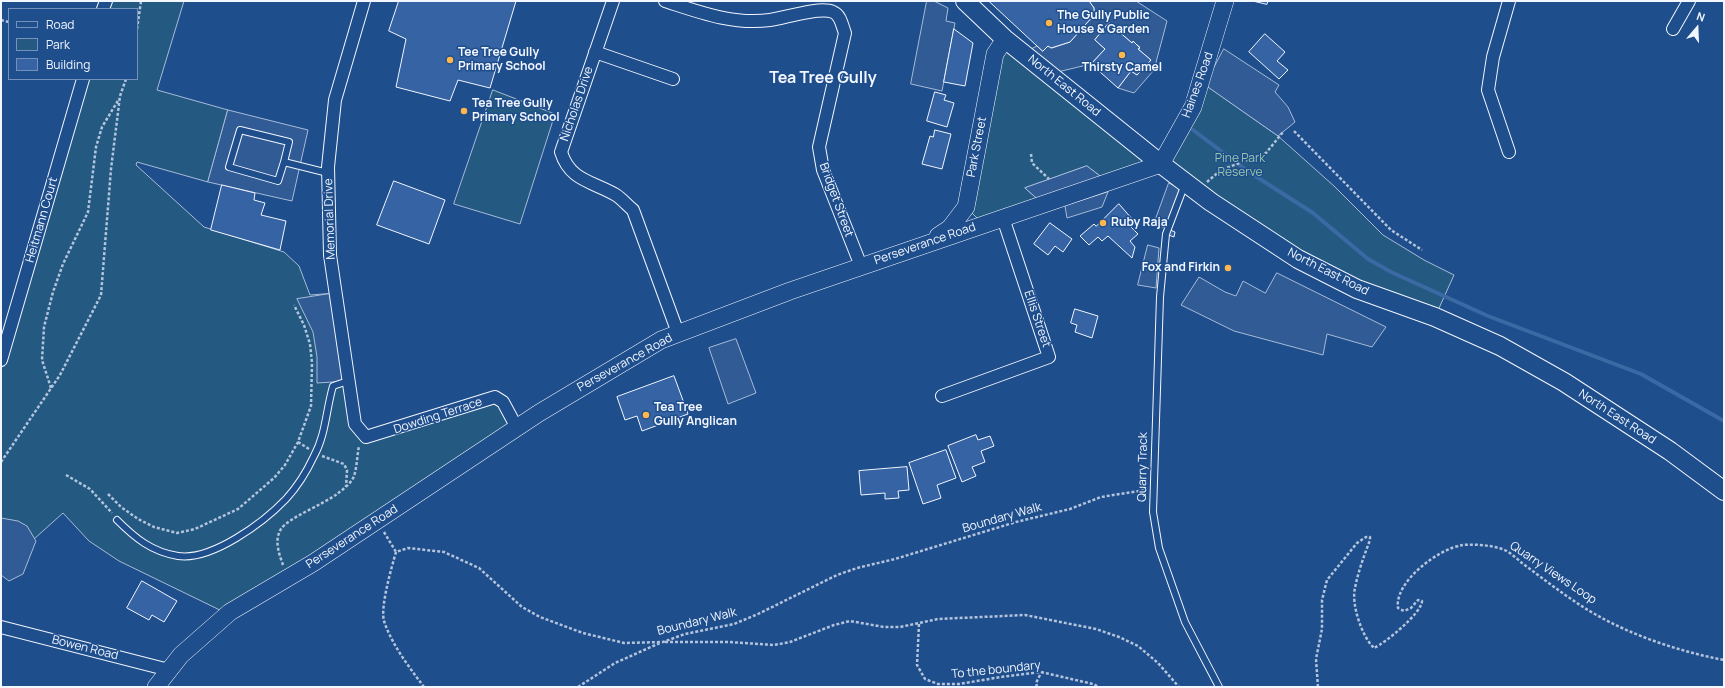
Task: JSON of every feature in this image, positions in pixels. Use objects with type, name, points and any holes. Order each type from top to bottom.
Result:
[{"type":"main road","name":"North East Road","points":[[965,1],[1005,39],[1161,164],[1298,259],[1357,289],[1435,317],[1500,346],[1564,382],[1670,451],[1724,491]]},
{"type":"street","name":"Memorial Drive","points":[[355,424],[330,255],[328,173],[335,100],[364,1]]},
{"type":"street","name":"Nicholas Drive","points":[[613,1],[561,152],[565,164],[577,176],[617,196],[632,210],[678,333]]},
{"type":"street","name":"Bridget Street","points":[[665,1],[726,20],[769,20],[819,11],[833,12],[839,17],[845,33],[819,147],[823,170],[861,266]]},
{"type":"street","name":"Haines Road","points":[[1161,164],[1193,107],[1225,1]]},
{"type":"street","points":[[1508,1],[1492,57],[1488,90],[1509,152]]},
{"type":"street","points":[[1673,29],[1689,1]]},
{"type":"street","name":"Park Street","points":[[928,243],[950,228],[966,207],[995,54],[1005,39]]},
{"type":"street","points":[[595,52],[673,79]]},
{"type":"street","name":"Heitmann Court","points":[[1,360],[83,80]]},
{"type":"street","name":"Perseverance Road","points":[[156,687],[180,655],[230,612],[286,579],[517,428],[661,340],[861,266],[1161,164]]},
{"type":"street","points":[[966,207],[973,219],[983,224]]},
{"type":"street","name":"Ellis Street","points":[[942,396],[1049,357],[1003,218]]},
{"type":"street","name":"Dowding Terrace","points":[[355,424],[366,437],[495,398],[503,402],[517,428]]},
{"type":"street","name":"Bowen Road","points":[[1,627],[169,670]]},
{"type":"lane","points":[[240,130],[288,142],[284,162],[278,181],[229,167],[240,130]]},
{"type":"lane","points":[[284,162],[328,173]]},
{"type":"lane","name":"Quarry Track","points":[[1191,186],[1166,234],[1160,297],[1153,512],[1159,548],[1186,622],[1220,687]]},
{"type":"lane","points":[[117,520],[144,544],[161,552],[180,556],[198,555],[221,546],[273,512],[286,498],[302,477],[316,453],[322,438],[333,386],[348,381]]},
{"type":"path","points":[[138,22],[141,1]]},
{"type":"path","points":[[51,388],[42,360],[44,327],[53,292],[63,264],[88,212],[96,147],[102,127],[120,96],[126,80]]},
{"type":"path","points":[[1,462],[60,375],[101,295],[111,169],[120,96]]},
{"type":"path","points":[[1294,131],[1391,230],[1422,250]]},
{"type":"path","points":[[1191,186],[1221,170],[1266,153],[1283,132]]},
{"type":"path","points":[[1031,154],[1032,162],[1049,179]]},
{"type":"path","points":[[108,494],[121,508],[138,519],[177,533],[195,529],[238,509],[259,493],[274,478],[285,465],[298,442],[311,406],[312,363],[310,344],[304,325],[294,306]]},
{"type":"path","points":[[286,579],[278,551],[278,540],[281,529],[299,514],[324,503],[346,488],[353,477],[358,455],[359,442],[355,424]]},
{"type":"path","points":[[298,442],[316,453],[344,464],[347,470],[346,488]]},
{"type":"path","points":[[66,475],[90,489],[117,520]]},
{"type":"path","name":"Boundary Walk","points":[[396,552],[408,548],[444,552],[479,568],[522,607],[540,617],[583,633],[624,643],[663,642],[685,634],[734,624],[837,575],[857,568],[895,559],[1016,522],[1070,509],[1101,497],[1153,488]]},
{"type":"path","points":[[377,520],[396,552],[386,596],[384,620],[401,656],[424,687]]},
{"type":"path","name":"Quarry Views Loop","points":[[1318,687],[1316,659],[1322,629],[1322,600],[1327,580],[1357,543],[1366,537],[1370,537],[1370,540],[1354,590],[1362,632],[1374,648],[1382,644],[1420,608],[1422,601],[1418,600],[1411,608],[1404,611],[1398,608],[1397,602],[1400,592],[1410,578],[1433,558],[1446,551],[1462,545],[1481,545],[1504,550],[1581,606],[1632,632],[1690,653],[1724,660]]},
{"type":"path","points":[[578,687],[626,657],[663,642],[729,642],[774,645],[790,642],[834,625],[850,622],[884,627],[900,627],[938,619],[1025,615],[1096,629],[1119,636],[1138,646],[1158,663],[1178,687]]},
{"type":"path","name":"To the boundary","points":[[920,624],[917,665],[925,679],[938,684],[959,684],[1001,676],[1041,672],[1093,684],[1098,687]]},
{"type":"path","points":[[1037,687],[1036,683],[1041,672]]},
{"type":"green space","points":[[106,1],[184,1],[157,90],[228,110],[208,182],[137,162],[136,165],[204,227],[284,252],[299,266],[310,295],[336,293],[355,423],[366,437],[495,397],[517,428],[228,614],[119,561],[89,541],[63,513],[34,539],[1,558],[1,360],[83,80],[138,80],[138,8],[103,8]]},
{"type":"green space","points":[[1005,39],[1161,164],[1108,182],[1087,166],[1025,188],[1043,204],[983,224],[966,207]]},
{"type":"green space","name":"Pine Park Reserve","points":[[1201,82],[1278,136],[1334,186],[1383,235],[1424,260],[1454,275],[1435,317],[1357,289],[1161,164]]},
{"type":"green space","points":[[493,90],[555,114],[520,224],[454,204]]},
{"type":"shaded area","points":[[927,1],[934,1],[948,8],[946,21],[955,23],[942,91],[911,84]]},
{"type":"shaded area","points":[[1089,1],[1136,1],[1167,21],[1154,70],[1134,93],[1118,88],[1131,71],[1137,75],[1151,60],[1138,49],[1140,47],[1133,42],[1132,43],[1109,23],[1095,40],[1105,49],[1091,64],[1049,74],[1023,53],[1037,46],[1043,51],[1048,46],[1052,48],[1070,42],[1094,15],[1094,8]]},
{"type":"shaded area","points":[[1224,49],[1279,85],[1275,92],[1288,107],[1295,122],[1278,136],[1205,85]]},
{"type":"shaded area","points":[[228,110],[308,130],[292,201],[208,182]]},
{"type":"shaded area","points":[[1087,166],[1108,182],[1043,204],[1025,188]]},
{"type":"shaded area","points":[[1169,183],[1182,190],[1168,229],[1154,224]]},
{"type":"shaded area","points":[[1108,192],[1102,207],[1067,218],[1065,206]]},
{"type":"shaded area","points":[[1148,245],[1159,248],[1156,288],[1138,285]]},
{"type":"shaded area","points":[[1277,273],[1386,327],[1372,347],[1327,334],[1323,355],[1234,331],[1181,305],[1199,277],[1225,292],[1236,296],[1243,281],[1265,293]]},
{"type":"shaded area","points":[[336,293],[348,381],[317,383],[317,357],[313,332],[297,299]]},
{"type":"shaded area","points":[[736,339],[756,393],[728,404],[709,348]]},
{"type":"shaded area","points":[[1,518],[18,521],[27,526],[36,541],[23,574],[9,581],[1,575]]},
{"type":"building","name":"Tee Tree Gully Primary School","points":[[399,1],[516,1],[490,88],[458,80],[450,101],[396,87],[406,39],[389,31]]},
{"type":"building","name":"The Gully Public House & Garden","points":[[989,1],[1089,1],[1094,8],[1094,15],[1070,42],[1051,48],[1048,46],[1043,51]]},
{"type":"building","points":[[1253,1],[1268,1],[1267,4]]},
{"type":"building","name":"Thirsty Camel","points":[[1109,23],[1132,43],[1133,41],[1140,48],[1138,49],[1151,60],[1137,75],[1131,71],[1118,88],[1091,64],[1105,49],[1095,40]]},
{"type":"building","points":[[954,29],[973,43],[965,86],[944,82]]},
{"type":"building","points":[[1265,34],[1285,52],[1277,61],[1288,70],[1279,79],[1249,52]]},
{"type":"building","points":[[935,92],[946,95],[944,100],[954,103],[947,127],[927,121]]},
{"type":"building","points":[[935,130],[951,134],[942,169],[922,164],[930,136],[933,137]]},
{"type":"building","points":[[394,181],[445,200],[429,244],[377,225]]},
{"type":"building","points":[[222,185],[255,193],[254,200],[265,203],[261,215],[286,221],[280,250],[211,230]]},
{"type":"building","points":[[1119,204],[1133,220],[1128,224],[1138,234],[1130,241],[1135,247],[1132,258],[1108,236],[1102,241],[1098,237],[1089,245],[1080,236],[1094,224],[1096,226]]},
{"type":"building","points":[[1050,223],[1072,239],[1063,252],[1055,246],[1048,255],[1034,244]]},
{"type":"building","points":[[1168,229],[1175,232],[1174,237],[1166,234]]},
{"type":"building","points":[[1075,309],[1098,316],[1092,338],[1075,332],[1077,325],[1071,323]]},
{"type":"building","points":[[674,376],[688,414],[642,431],[637,416],[625,420],[617,397]]},
{"type":"building","points":[[976,435],[978,440],[990,436],[994,446],[981,451],[985,462],[972,467],[976,476],[962,482],[948,446]]},
{"type":"building","points":[[946,450],[956,478],[937,485],[941,498],[923,504],[909,463]]},
{"type":"building","points":[[907,467],[909,490],[898,491],[899,498],[885,499],[885,493],[861,495],[859,471]]},
{"type":"building","points":[[142,581],[177,601],[164,622],[152,615],[149,620],[127,608]]},
{"type":"waterway","points":[[1193,130],[1249,172],[1313,213],[1368,259],[1391,272],[1488,316],[1641,374],[1724,421]]},
{"type":"place","name":"The Gully Public House & Garden","points":[[1049,23]]},
{"type":"place","name":"Thirsty Camel","points":[[1122,55]]},
{"type":"place","name":"Tee Tree Gully Primary School","points":[[450,60]]},
{"type":"place","name":"Tea Tree Gully Primary School","points":[[464,111]]},
{"type":"place","name":"Ruby Raja","points":[[1103,223]]},
{"type":"place","name":"Fox and Firkin","points":[[1228,268]]},
{"type":"place","name":"Tea Tree Gully Anglican","points":[[646,415]]},
{"type":"district","name":"Tea Tree Gully","points":[[823,79]]}]
